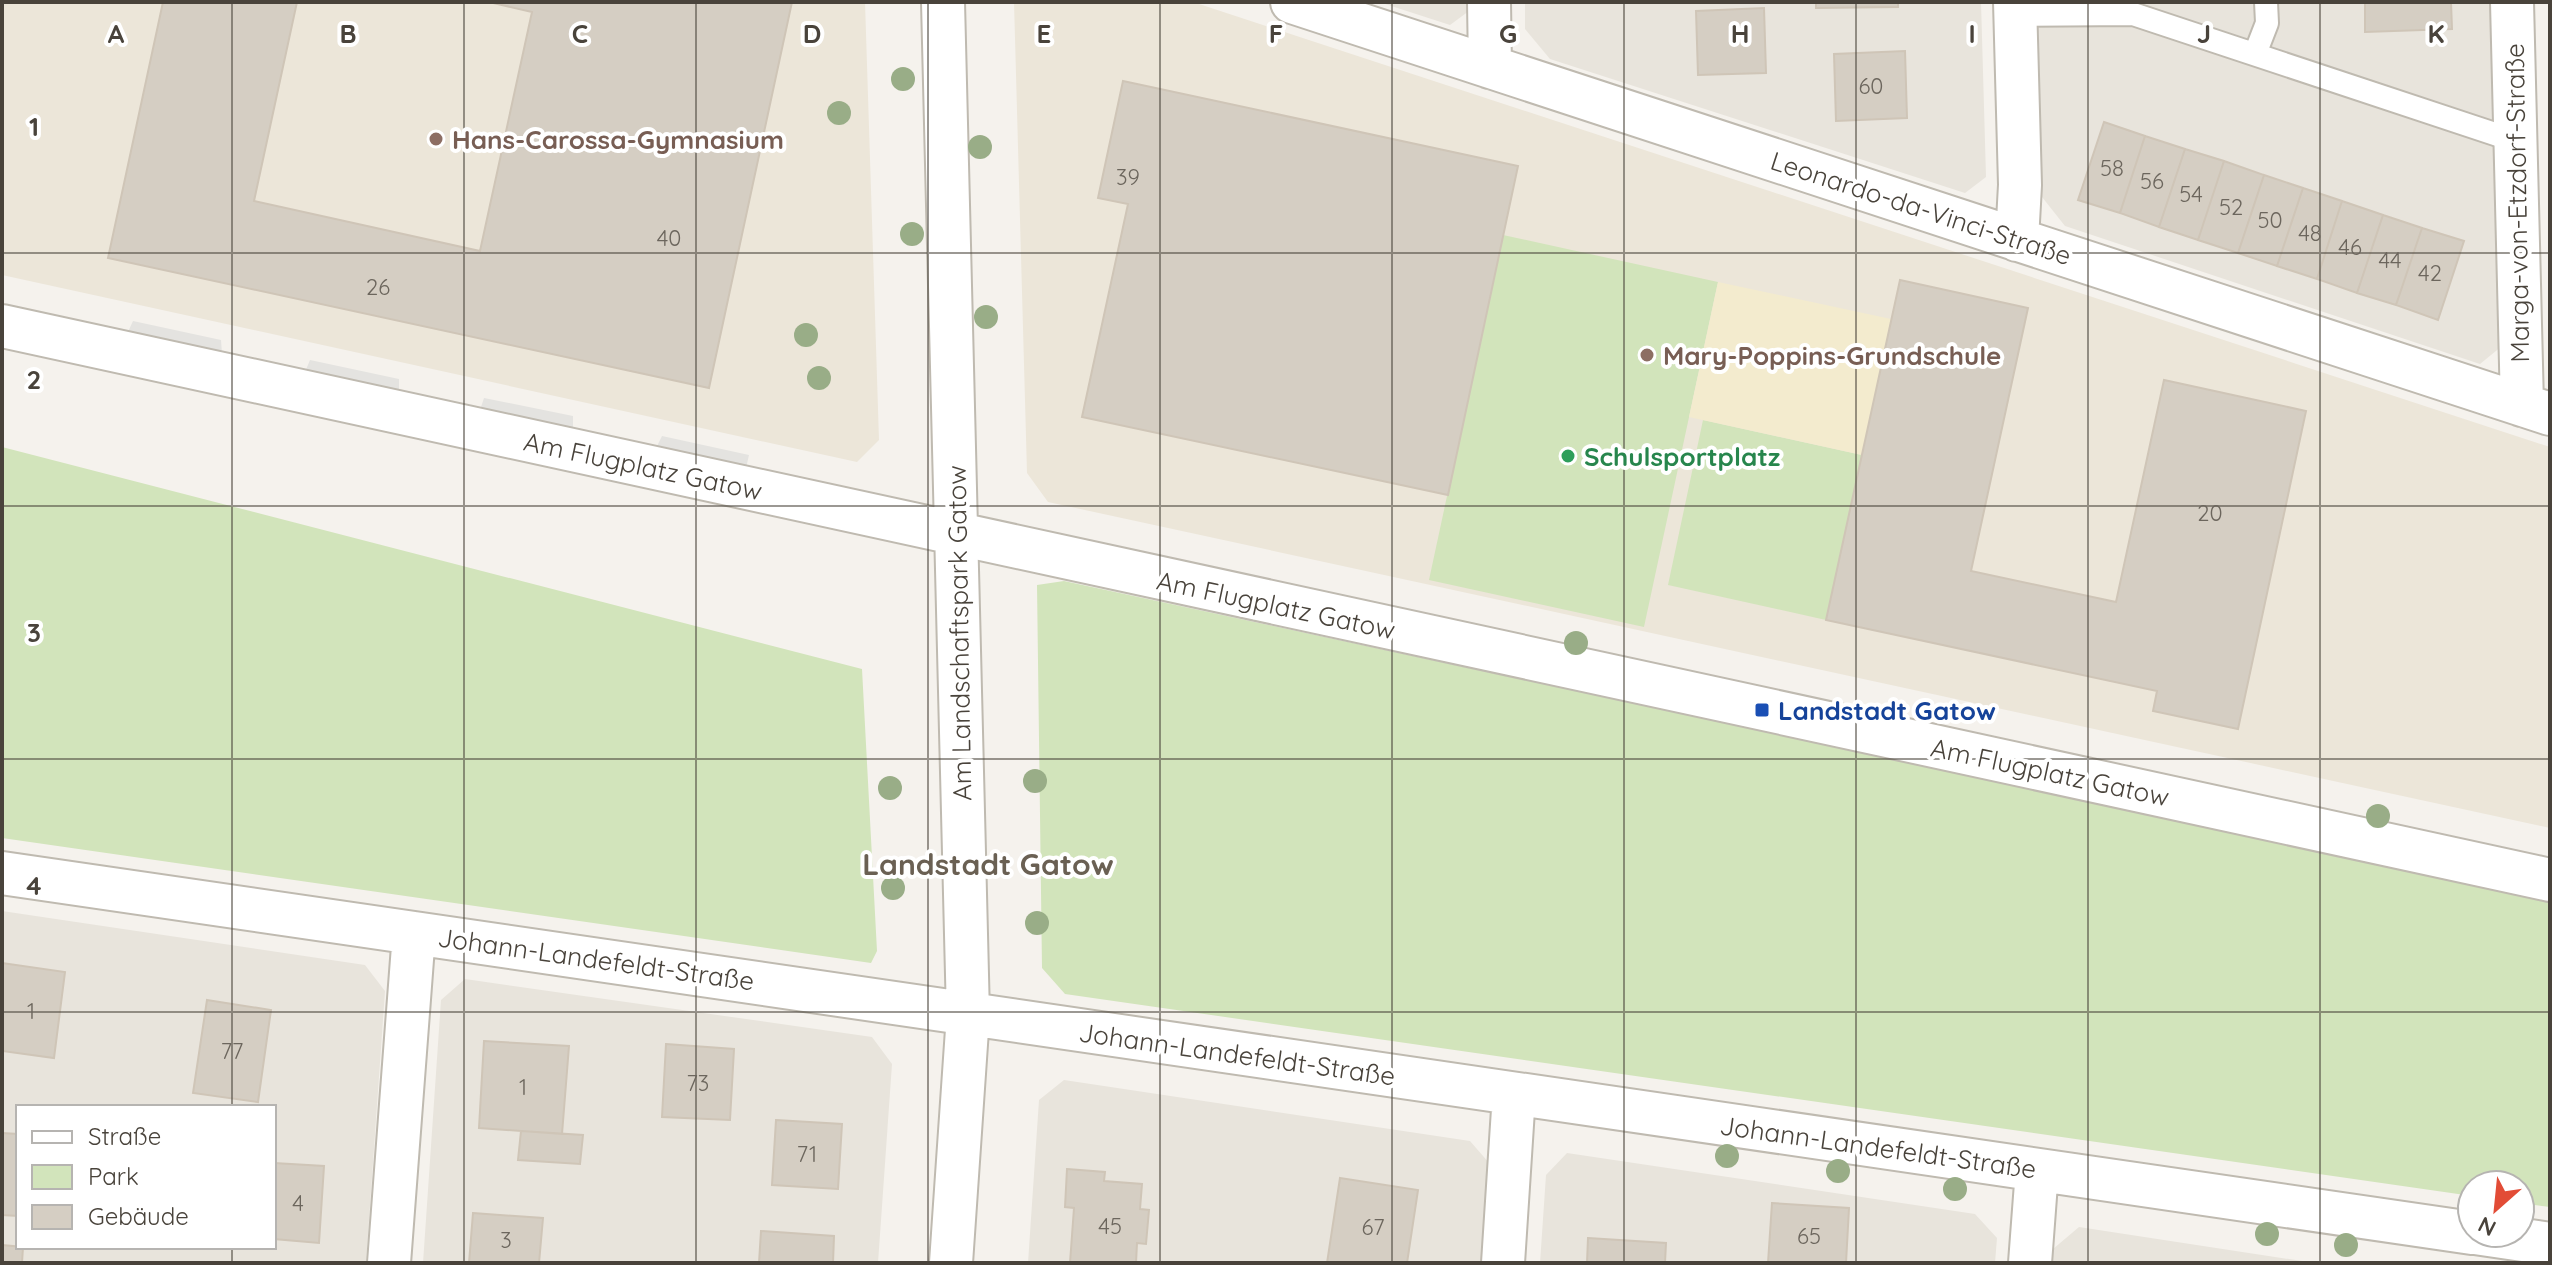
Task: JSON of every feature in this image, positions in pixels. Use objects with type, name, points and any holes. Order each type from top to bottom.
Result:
[{"type":"street","name":"Am Landschaftspark Gatow","points":[[943,2],[968,1015],[951,1263]]},
{"type":"street","name":"Leonardo-da-Vinci-Straße","points":[[1292,2],[2536,410]]},
{"type":"street","points":[[1489,2],[1490,67]]},
{"type":"street","name":"Marga-von-Etzdorf-Straße","points":[[2512,2],[2516,141],[2536,410]]},
{"type":"street","points":[[2015,9],[2020,185],[2017,240]]},
{"type":"street","name":"Am Flugplatz Gatow","points":[[2,326],[2550,880]]},
{"type":"street","name":"Johann-Landefeldt-Straße","points":[[2,873],[2456,1231]]},
{"type":"street","points":[[389,1263],[414,933]]},
{"type":"street","points":[[1503,1263],[1514,1094]]},
{"type":"street","points":[[2030,1263],[2037,1170]]},
{"type":"lane","points":[[2255,54],[2267,23],[2266,2]]},
{"type":"lane","points":[[2015,9],[2133,14],[2516,141]]},
{"type":"shaded area","name":"Hans-Carossa-Gymnasium","points":[[2,2],[865,2],[879,440],[857,462],[2,275]]},
{"type":"shaded area","name":"Mary-Poppins-Grundschule","points":[[1014,2],[1193,2],[2550,447],[2550,828],[1048,502],[1027,473]]},
{"type":"shaded area","points":[[1379,2],[1469,2],[1469,11],[1450,25]]},
{"type":"shaded area","points":[[1525,2],[1981,2],[1986,177],[1965,193],[1550,59],[1525,29]]},
{"type":"shaded area","points":[[2036,2],[2492,2],[2502,346],[2480,364],[2065,226],[2042,197]]},
{"type":"shaded area","points":[[133,321],[221,340],[222,354],[127,334]]},
{"type":"shaded area","points":[[310,360],[399,379],[399,393],[305,372]]},
{"type":"shaded area","points":[[484,398],[573,416],[573,431],[480,410]]},
{"type":"shaded area","points":[[662,436],[749,455],[746,468],[656,448]]},
{"type":"shaded area","points":[[2,911],[365,965],[385,991],[366,1263],[2,1263]]},
{"type":"shaded area","points":[[465,979],[872,1037],[892,1064],[878,1263],[423,1263],[441,1000]]},
{"type":"shaded area","points":[[1064,1080],[1470,1141],[1490,1164],[1483,1263],[1028,1263],[1039,1100]]},
{"type":"shaded area","points":[[1567,1153],[1975,1214],[1997,1238],[1995,1263],[1540,1263],[1546,1175]]},
{"type":"shaded area","points":[[2079,1227],[2315,1263],[2052,1263],[2053,1249]]},
{"type":"green space","name":"Schulsportplatz","points":[[1503,235],[1718,282],[1644,627],[1429,580]]},
{"type":"green space","points":[[1703,420],[1862,455],[1826,620],[1668,585]]},
{"type":"green space","points":[[2,447],[862,669],[877,951],[871,963],[2,838]]},
{"type":"green space","points":[[1064,581],[2550,900],[2550,1207],[2536,1205],[2536,1169],[2456,1169],[2456,1194],[1065,994],[1042,968],[1037,585]]},
{"type":"sand","points":[[1718,282],[1891,319],[1862,455],[1689,417]]},
{"type":"building","points":[[163,2],[297,2],[254,201],[480,251],[532,12],[489,2],[792,2],[709,388],[108,258]]},
{"type":"building","points":[[1816,2],[1898,2],[1898,7],[1816,8]]},
{"type":"building","points":[[2365,2],[2451,2],[2452,29],[2365,32]]},
{"type":"building","points":[[1764,8],[1766,73],[1698,75],[1696,11]]},
{"type":"building","points":[[1905,51],[1907,118],[1836,121],[1834,54]]},
{"type":"building","points":[[1123,81],[1518,166],[1448,495],[1082,417],[1128,204],[1098,198]]},
{"type":"building","points":[[2104,122],[2145,136],[2120,213],[2078,200]]},
{"type":"building","points":[[2145,136],[2185,149],[2159,227],[2120,213]]},
{"type":"building","points":[[2185,149],[2224,161],[2198,240],[2159,227]]},
{"type":"building","points":[[2224,161],[2264,175],[2238,253],[2198,240]]},
{"type":"building","points":[[2264,175],[2303,188],[2277,266],[2238,253]]},
{"type":"building","points":[[2303,188],[2342,201],[2317,279],[2277,266]]},
{"type":"building","points":[[2342,201],[2383,215],[2357,293],[2317,279]]},
{"type":"building","points":[[2383,215],[2422,228],[2396,305],[2357,293]]},
{"type":"building","points":[[2422,228],[2464,241],[2438,320],[2396,305]]},
{"type":"building","points":[[1900,280],[2028,308],[1971,571],[2116,602],[2164,380],[2306,411],[2238,729],[2153,711],[2157,691],[1826,620]]},
{"type":"building","points":[[2,963],[65,972],[54,1058],[2,1051]]},
{"type":"building","points":[[207,1000],[271,1010],[258,1102],[193,1093]]},
{"type":"building","points":[[484,1041],[569,1046],[562,1134],[479,1128]]},
{"type":"building","points":[[666,1044],[734,1049],[730,1120],[662,1117]]},
{"type":"building","points":[[776,1120],[842,1124],[838,1189],[772,1185]]},
{"type":"building","points":[[521,1131],[583,1135],[580,1164],[518,1160]]},
{"type":"building","points":[[2,1133],[16,1134],[16,1216],[2,1215]]},
{"type":"building","points":[[276,1163],[324,1166],[319,1243],[276,1239]]},
{"type":"building","points":[[1067,1169],[1105,1172],[1104,1181],[1142,1184],[1140,1209],[1149,1210],[1146,1244],[1137,1243],[1136,1263],[1070,1263],[1074,1208],[1065,1207]]},
{"type":"building","points":[[1340,1178],[1418,1190],[1407,1263],[1327,1263]]},
{"type":"building","points":[[1772,1203],[1849,1208],[1846,1263],[1768,1263]]},
{"type":"building","points":[[473,1213],[543,1218],[539,1263],[469,1263]]},
{"type":"building","points":[[761,1231],[834,1236],[833,1263],[759,1263]]},
{"type":"building","points":[[1588,1238],[1666,1243],[1665,1263],[1587,1263]]},
{"type":"building","points":[[2,1245],[23,1249],[22,1263],[2,1263]]},
{"type":"place","name":"Hans-Carossa-Gymnasium","points":[[436,139]]},
{"type":"place","name":"Mary-Poppins-Grundschule","points":[[1647,355]]},
{"type":"place","name":"Schulsportplatz","points":[[1568,456]]},
{"type":"place","name":"Landstadt Gatow","points":[[1762,710]]},
{"type":"district","name":"Landstadt Gatow","points":[[988,864]]}]
